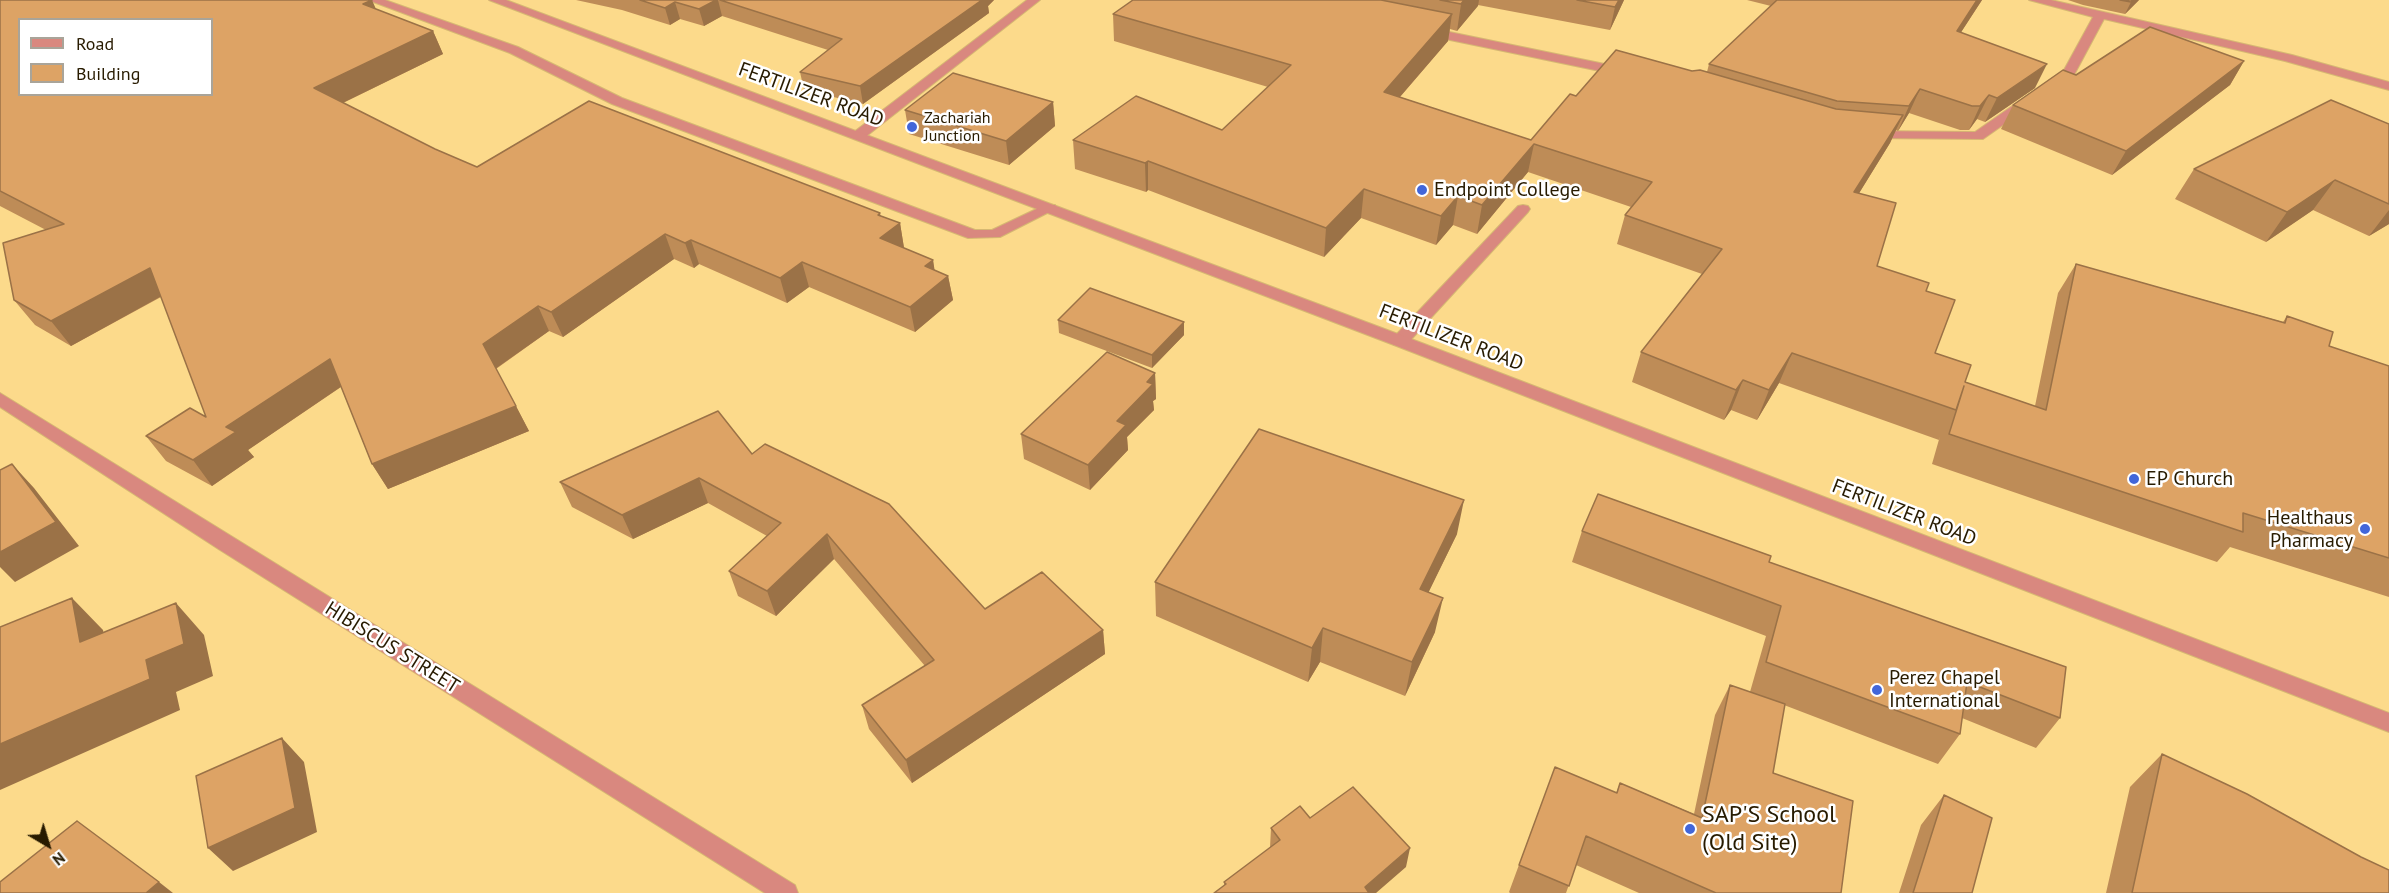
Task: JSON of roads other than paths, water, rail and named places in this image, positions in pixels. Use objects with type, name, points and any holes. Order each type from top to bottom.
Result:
[{"type":"street","points":[[374,0],[514,50],[617,101],[973,235],[995,234],[1050,208]]},
{"type":"street","name":"FERTILIZER ROAD","points":[[495,0],[859,135],[1400,341],[2389,723]]},
{"type":"street","points":[[859,135],[1034,0]]},
{"type":"street","points":[[2035,0],[2288,58],[2389,86]]},
{"type":"street","points":[[1858,134],[1890,137],[1978,136],[2069,72],[2100,15]]},
{"type":"street","points":[[1407,27],[1637,75]]},
{"type":"street","points":[[1400,341],[1522,208]]},
{"type":"street","name":"HIBISCUS STREET","points":[[0,399],[227,546],[786,893]]},
{"type":"place","name":"Zachariah Junction","points":[[912,127]]},
{"type":"place","name":"Endpoint College","points":[[1422,190]]},
{"type":"place","name":"EP Church","points":[[2134,479]]},
{"type":"place","name":"Healthaus Pharmacy","points":[[2365,529]]},
{"type":"place","name":"Perez Chapel International","points":[[1877,690]]},
{"type":"place","name":"SAP'S School (Old Site)","points":[[1690,829]]}]
